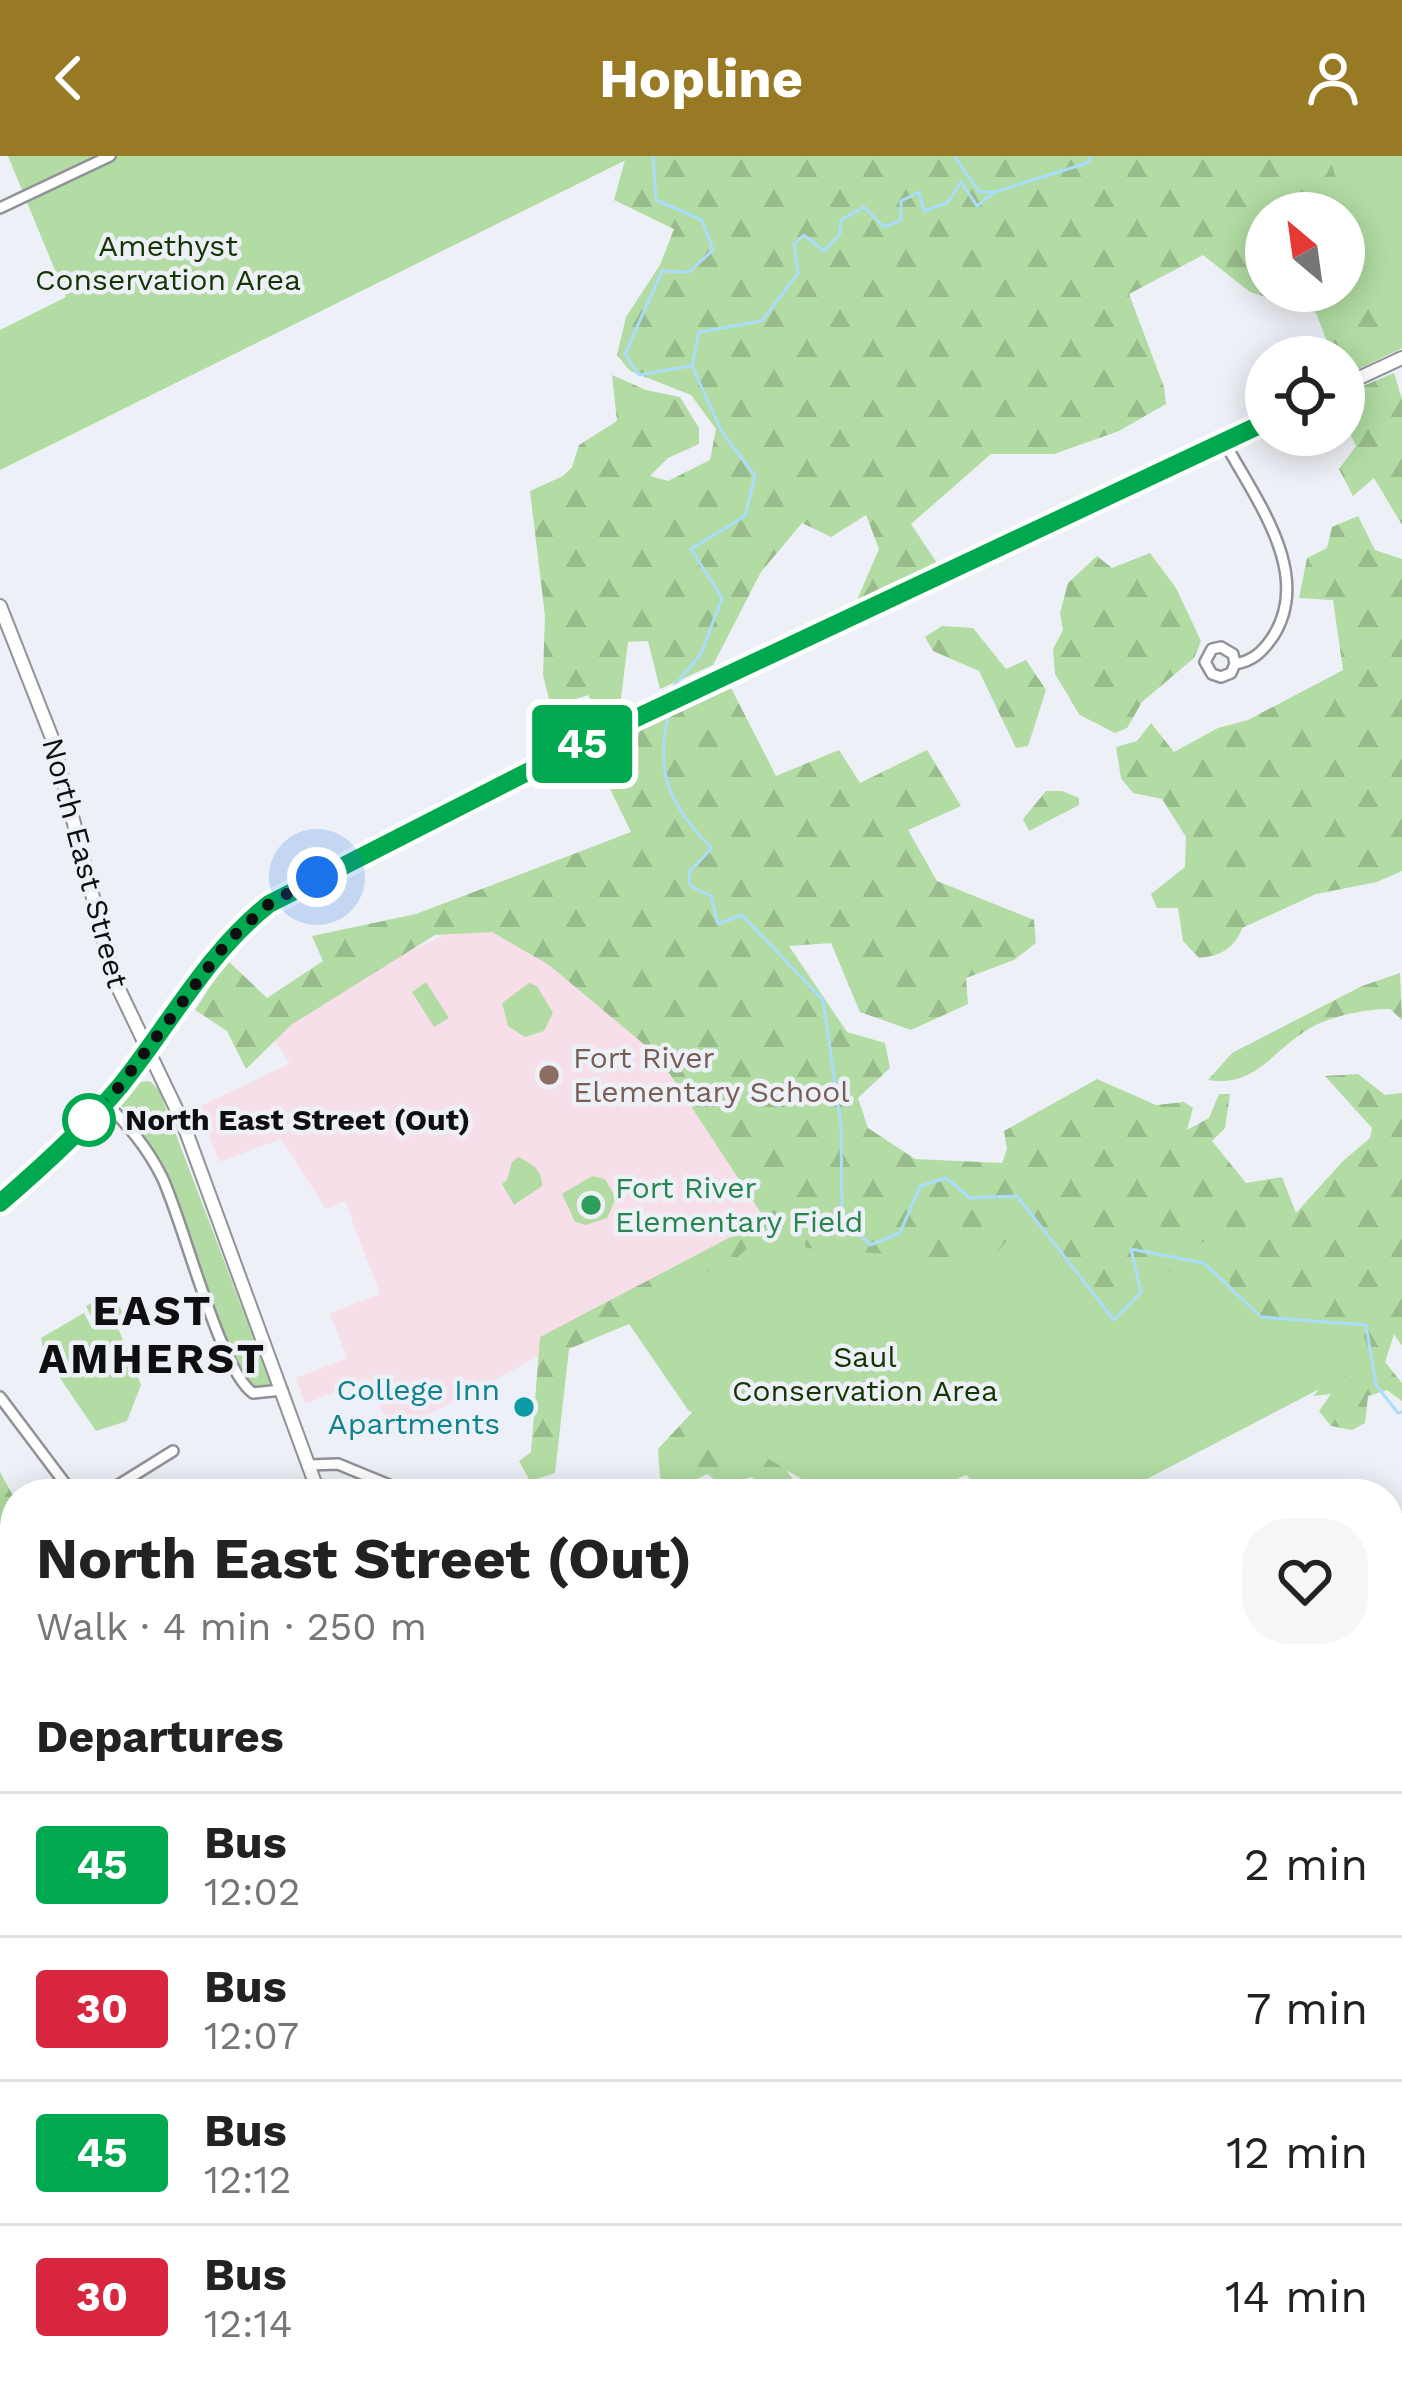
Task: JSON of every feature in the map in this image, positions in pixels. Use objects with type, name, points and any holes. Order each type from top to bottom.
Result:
[{"type":"main road","points":[[1365,375],[1402,358]]},
{"type":"main road","points":[[0,1203],[105,1102],[228,941],[269,904],[600,735],[1245,432]]},
{"type":"main road","name":"North East Street","points":[[0,606],[58,758],[114,979],[188,1135],[314,1479]]},
{"type":"street","points":[[0,208],[110,156]]},
{"type":"street","points":[[1224,441],[1273,535],[1289,577],[1286,605],[1272,637],[1256,656],[1235,664]]},
{"type":"street","points":[[105,1102],[135,1133],[161,1176],[243,1386],[253,1393],[283,1390]]},
{"type":"street","points":[[0,1396],[62,1479]]},
{"type":"street","points":[[128,1479],[173,1451]]},
{"type":"street","points":[[309,1465],[338,1464],[374,1479]]},
{"type":"shaded area","name":"Fort River Elementary School","points":[[638,840],[843,1180],[547,1352],[393,1433],[366,1379],[305,1404],[296,1378],[347,1358],[330,1313],[380,1294],[345,1201],[326,1209],[281,1139],[219,1162],[199,1107],[290,1063],[263,1023]]},
{"type":"green space","name":"Amethyst Conservation Area","points":[[8,156],[634,156],[0,470],[0,330],[66,297]]},
{"type":"green space","points":[[631,156],[1329,156],[1331,162],[1402,156],[1402,348],[1365,366],[1365,336],[1325,336],[1313,312],[1365,312],[1365,192],[1245,192],[1245,288],[1203,255],[1129,294],[1166,404],[1119,431],[1054,454],[991,454],[911,524],[937,563],[854,607],[879,549],[866,515],[831,537],[802,523],[761,572],[713,665],[660,689],[648,641],[628,642],[620,706],[602,719],[588,695],[551,707],[543,675],[545,616],[530,491],[563,476],[572,467],[579,445],[617,421],[612,375],[646,390],[680,397],[699,428],[699,444],[668,458],[650,476],[668,481],[710,460],[716,429],[691,395],[630,371],[617,355],[626,317],[660,265],[674,229],[614,200],[625,160]]},
{"type":"green space","points":[[1329,156],[1402,156],[1402,348],[1392,353],[1365,269],[1365,192],[1341,192]]},
{"type":"green space","points":[[1394,373],[1402,399],[1402,525],[1374,478],[1353,496],[1339,469],[1349,456],[1365,456],[1365,385]]},
{"type":"green space","points":[[1358,516],[1375,550],[1402,559],[1402,871],[1377,882],[1316,894],[1242,928],[1225,950],[1199,958],[1183,941],[1178,908],[1157,908],[1151,894],[1185,867],[1186,837],[1162,799],[1133,793],[1121,778],[1116,747],[1137,741],[1151,723],[1174,752],[1343,670],[1333,600],[1299,598],[1307,558],[1327,548],[1332,527]]},
{"type":"green space","points":[[1150,553],[1176,588],[1201,641],[1194,658],[1142,702],[1127,728],[1115,733],[1080,715],[1055,674],[1053,649],[1063,630],[1060,613],[1068,583],[1097,556],[1112,568]]},
{"type":"green space","points":[[942,626],[973,628],[1006,669],[1026,660],[1046,690],[1028,746],[1016,748],[979,671],[933,651],[925,637]]},
{"type":"green space","points":[[729,684],[776,776],[839,750],[860,783],[927,750],[961,806],[908,830],[937,881],[1034,920],[1036,943],[1014,960],[966,978],[968,1004],[911,1030],[860,1012],[831,943],[789,946],[847,1032],[885,1043],[890,1068],[858,1098],[868,1128],[915,1159],[1002,1163],[1007,1149],[1004,1131],[1097,1079],[1156,1105],[1184,1102],[1193,1108],[1187,1130],[1209,1118],[1219,1094],[1230,1094],[1225,1128],[1212,1141],[1246,1183],[1282,1177],[1296,1213],[1370,1138],[1372,1128],[1325,1076],[1358,1074],[1385,1095],[1402,1093],[1402,1346],[1394,1334],[1385,1362],[1402,1383],[1402,1401],[1387,1390],[1368,1396],[1365,1423],[1352,1430],[1331,1426],[1319,1411],[1331,1394],[1313,1396],[1333,1374],[809,1249],[569,1349],[555,1473],[529,1479],[519,1461],[531,1452],[540,1337],[765,1219],[658,1056],[549,965],[492,932],[435,935],[291,1025],[246,1069],[227,1031],[195,1010],[227,960],[267,998],[323,961],[312,936],[416,914],[631,832],[591,750]]},
{"type":"green space","points":[[1046,791],[1079,798],[1079,805],[1029,831],[1023,819]]},
{"type":"green space","points":[[1400,973],[1402,1020],[1390,1009],[1336,1017],[1307,1030],[1238,1079],[1208,1080],[1232,1053],[1362,986]]},
{"type":"green space","points":[[426,982],[449,1018],[434,1027],[412,992]]},
{"type":"green space","points":[[529,983],[537,986],[553,1013],[544,1031],[525,1037],[508,1026],[502,1003]]},
{"type":"green space","points":[[150,1081],[159,1090],[271,1384],[255,1387],[238,1372],[146,1142],[120,1103],[138,1082]]},
{"type":"green space","points":[[518,1157],[538,1171],[542,1186],[514,1205],[502,1184]]},
{"type":"green space","name":"Fort River Elementary Field","points":[[592,1176],[605,1179],[616,1198],[607,1218],[586,1225],[575,1222],[562,1194]]},
{"type":"green space","name":"Saul Conservation Area","points":[[1029,1212],[1064,1263],[1076,1292],[1105,1311],[1119,1310],[1136,1284],[1155,1284],[1203,1242],[1238,1239],[1241,1246],[1230,1276],[1231,1298],[1242,1313],[1281,1327],[1355,1326],[1373,1361],[1147,1479],[970,1479],[966,1475],[957,1479],[801,1479],[688,1410],[621,1312],[664,1287],[694,1281],[710,1269],[725,1267],[747,1249],[777,1239],[785,1229],[802,1226],[806,1248],[990,1262]]},
{"type":"green space","points":[[111,1292],[123,1313],[114,1318],[141,1385],[127,1421],[96,1431],[45,1356],[41,1338],[84,1313],[92,1328],[96,1326],[86,1306]]},
{"type":"green space","points":[[698,1406],[777,1454],[792,1479],[714,1479],[707,1474],[697,1479],[662,1479],[658,1449]]},
{"type":"waterway","points":[[653,156],[656,200],[702,220],[713,250],[689,272],[662,271],[625,354],[639,375],[690,366]]},
{"type":"waterway","points":[[954,156],[979,192],[995,192],[1087,163],[1092,156]]},
{"type":"waterway","points":[[692,366],[699,332],[762,321],[798,273],[794,244],[804,235],[824,251],[840,234],[841,220],[864,207],[884,227],[901,220],[901,201],[919,192],[924,211],[947,203],[961,182],[977,206],[995,192]]},
{"type":"waterway","points":[[669,692],[701,654],[722,598],[691,549],[745,516],[755,476],[722,432],[693,368]]},
{"type":"waterway","points":[[668,718],[663,756],[670,789],[686,819],[712,848],[689,872],[690,886],[711,896],[718,924],[742,915],[823,1000],[841,1125],[842,1212],[870,1245],[900,1233],[920,1186],[946,1178],[970,1198],[1017,1196],[1114,1320],[1141,1292],[1131,1249],[1204,1263],[1261,1317],[1366,1325],[1376,1385],[1402,1412]]},
{"type":"bus line","name":"45","points":[[0,1203],[119,1087],[228,941],[269,904],[600,735],[1245,432]]},
{"type":"place","name":"Fort River Elementary School","points":[[549,1075]]},
{"type":"place","name":"North East Street (Out)","points":[[89,1120]]},
{"type":"place","name":"Fort River Elementary Field","points":[[591,1205]]},
{"type":"place","name":"College Inn Apartments","points":[[524,1407]]},
{"type":"district","name":"EAST AMHERST","points":[[153,1334]]},
{"type":"route","points":[[89,1120],[228,941],[269,904],[317,877]]}]
